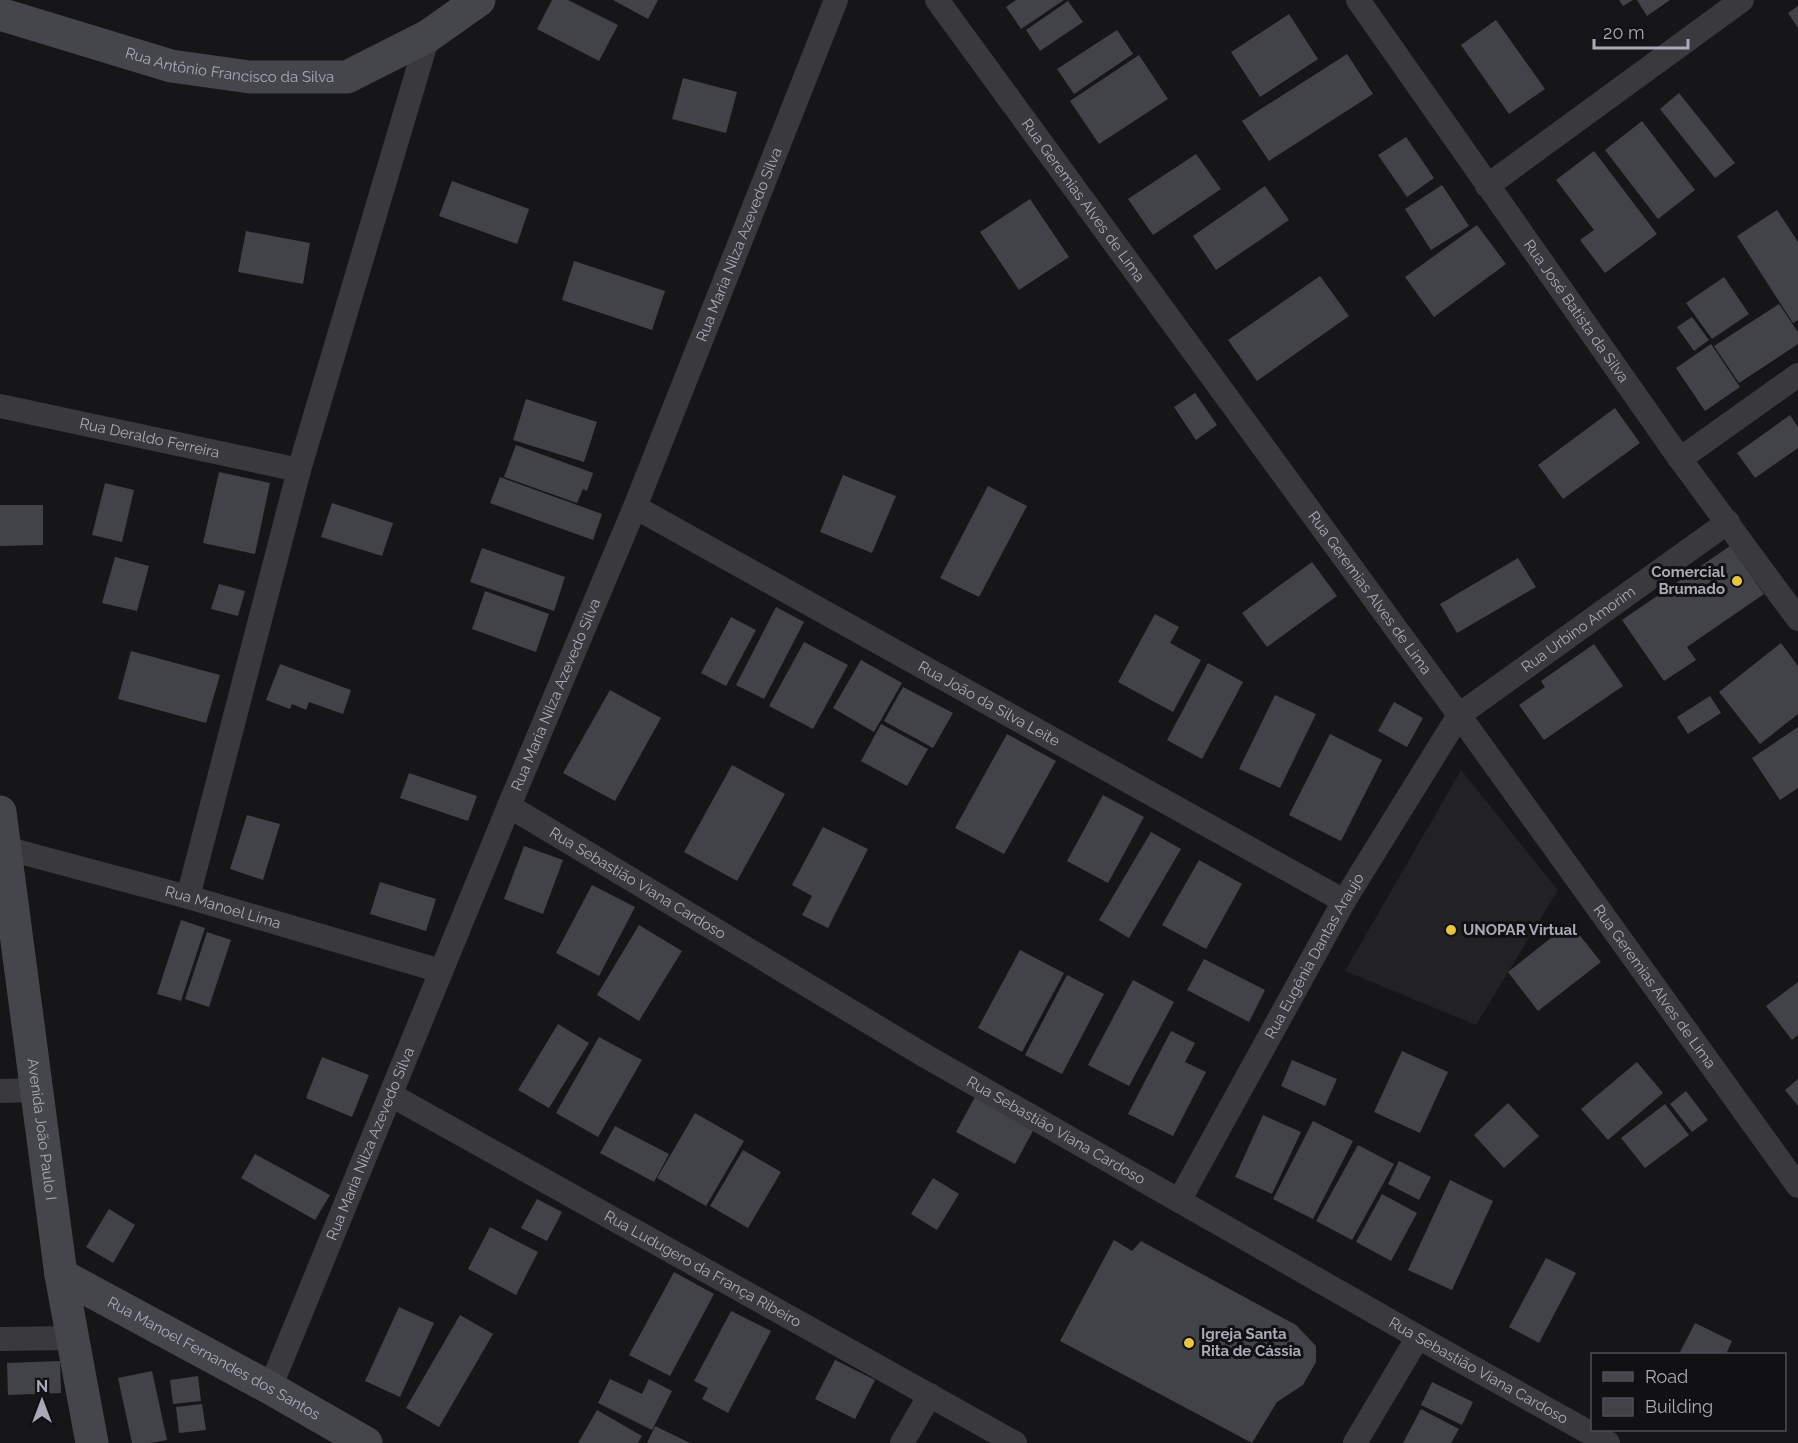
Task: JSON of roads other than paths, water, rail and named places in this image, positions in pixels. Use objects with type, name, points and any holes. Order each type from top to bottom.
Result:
[{"type":"main road","name":"Rua Antônio Francisco da Silva","points":[[0,14],[171,66],[250,77],[347,77],[428,36],[479,0]]},
{"type":"main road","name":"Avenida João Paulo I","points":[[0,812],[61,1275],[92,1443]]},
{"type":"main road","name":"Rua Manoel Fernandes dos Santos","points":[[61,1275],[270,1388],[366,1443]]},
{"type":"street","name":"Rua Maria Nilza Azevedo Silva","points":[[270,1388],[509,806],[635,507],[836,0]]},
{"type":"street","name":"Rua Geremias Alves de Lima","points":[[937,0],[1459,715],[1798,1186]]},
{"type":"street","name":"Rua José Batista da Silva","points":[[1358,0],[1680,459],[1798,619]]},
{"type":"street","points":[[1487,186],[1742,0]]},
{"type":"street","points":[[188,897],[299,470],[428,36]]},
{"type":"street","points":[[1680,459],[1798,375]]},
{"type":"street","name":"Rua Deraldo Ferreira","points":[[0,406],[299,470]]},
{"type":"street","name":"Rua João da Silva Leite","points":[[635,507],[1344,901]]},
{"type":"street","name":"Rua Urbino Amorim","points":[[1459,715],[1728,522]]},
{"type":"street","name":"Rua Eugênia Dantas Araujo","points":[[1179,1201],[1344,901],[1459,715]]},
{"type":"street","name":"Rua Sebastião Viana Cardoso","points":[[509,806],[922,1053],[1608,1443]]},
{"type":"street","name":"Rua Manoel Lima","points":[[5,848],[188,897],[441,971]]},
{"type":"street","points":[[0,1091],[36,1090]]},
{"type":"street","name":"Rua Ludugero da França Ribeiro","points":[[391,1095],[1015,1443]]},
{"type":"street","points":[[1355,1443],[1418,1337]]},
{"type":"street","points":[[0,1339],[73,1338]]},
{"type":"street","points":[[902,1443],[930,1395]]},
{"type":"place","name":"Comercial Brumado","points":[[1737,581]]},
{"type":"place","name":"UNOPAR Virtual","points":[[1451,930]]},
{"type":"place","name":"Igreja Santa Rita de Cássia","points":[[1189,1343]]}]
